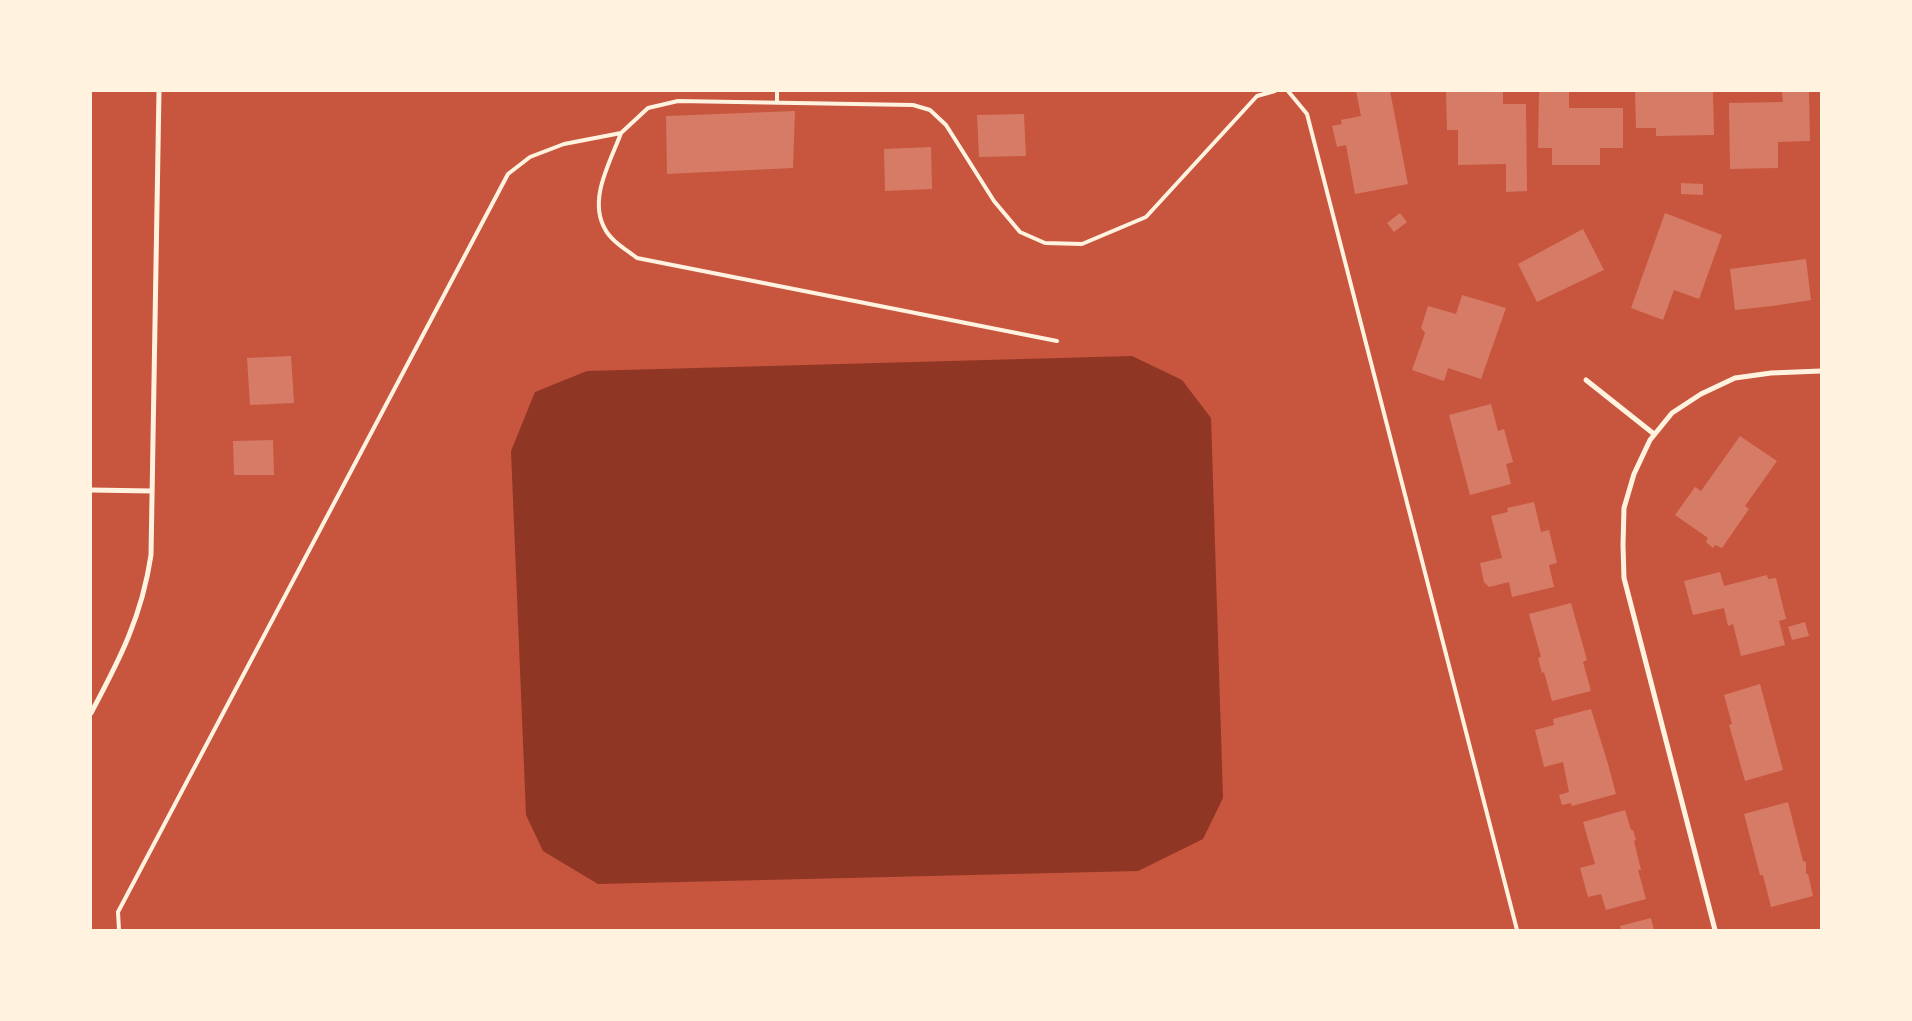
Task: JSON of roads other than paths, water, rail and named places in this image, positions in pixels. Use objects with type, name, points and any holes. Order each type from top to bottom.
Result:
[{"type":"street","points":[[91,713],[126,645],[139,613],[147,582],[151,555],[160,91]]},
{"type":"street","points":[[1715,930],[1624,578],[1622,545],[1624,508],[1634,474],[1650,440],[1672,413],[1701,394],[1735,378],[1771,373],[1821,371]]},
{"type":"street","points":[[1586,380],[1654,434]]},
{"type":"street","points":[[91,490],[152,491]]},
{"type":"lane","points":[[777,91],[777,103]]},
{"type":"lane","points":[[1057,341],[637,258],[605,230],[598,205],[604,179],[621,134],[648,108],[678,101],[913,105],[930,110],[946,125],[994,201],[1020,232],[1045,243],[1082,244],[1146,217],[1257,96],[1275,91]]},
{"type":"lane","points":[[1288,91],[1307,114],[1517,930]]},
{"type":"lane","points":[[119,930],[118,912],[508,174],[530,157],[564,144],[621,134]]}]
